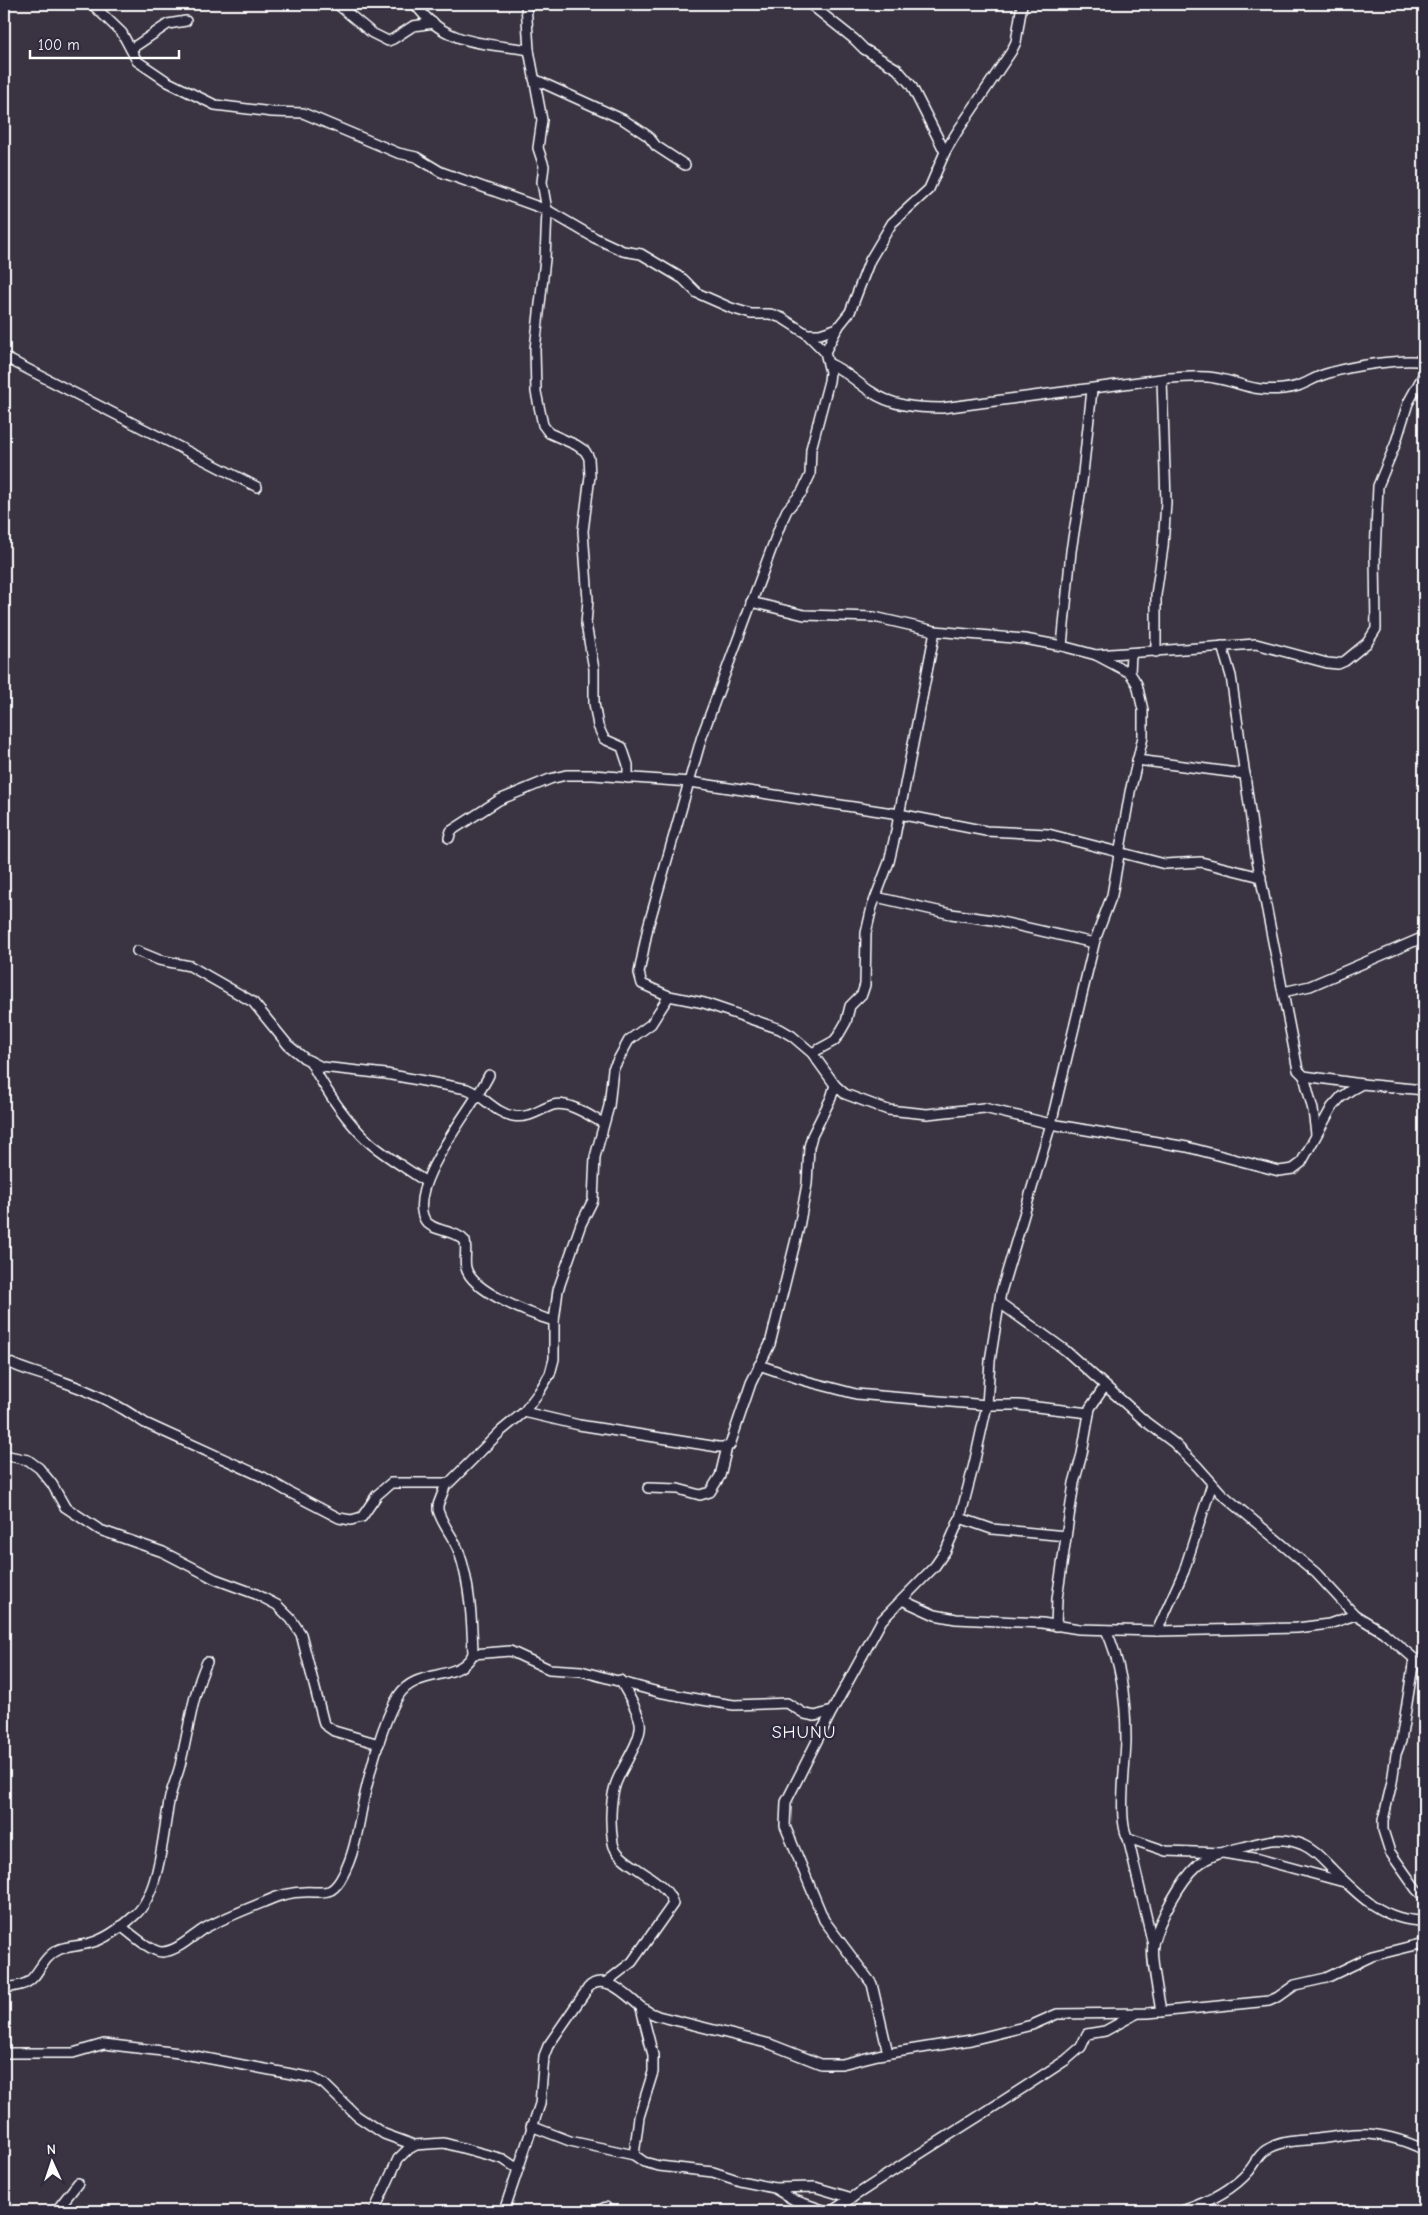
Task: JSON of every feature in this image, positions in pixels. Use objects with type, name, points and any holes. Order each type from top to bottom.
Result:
[{"type":"street","points":[[92,4],[122,33],[136,61],[168,82],[216,106],[272,112],[303,112],[398,153],[416,157],[441,172],[547,210],[594,238],[623,251],[641,254],[683,279],[697,293],[731,308],[751,314],[770,314],[782,318],[807,334],[826,352]]},
{"type":"street","points":[[337,4],[372,33],[388,40],[393,39],[413,26],[434,23]]},
{"type":"street","points":[[415,4],[445,32],[465,41],[528,50]]},
{"type":"street","points":[[526,4],[528,50],[542,120],[538,148],[544,166],[542,182],[547,210],[545,259],[535,349],[536,392],[543,425],[549,433],[576,445],[585,451],[589,458],[590,476],[583,531],[588,600],[586,624],[594,669],[594,703],[598,726],[604,739],[622,747],[628,764],[628,778]]},
{"type":"street","points":[[810,4],[864,49],[897,69],[911,85],[946,152]]},
{"type":"street","points":[[1022,4],[1016,42],[1011,52],[946,152],[929,189],[892,223],[870,260],[850,312],[838,327],[826,352],[828,389],[811,449],[810,476],[802,492],[787,510],[781,523],[702,736],[662,874],[639,973],[640,981],[645,987],[669,996],[704,1003],[765,1022],[792,1036],[812,1053],[835,1085],[845,1094],[888,1110],[927,1114],[984,1108],[1051,1124],[1165,1142],[1280,1170],[1297,1167],[1342,1097],[1362,1084]]},
{"type":"street","points":[[131,49],[168,24],[186,21]]},
{"type":"street","points":[[534,79],[624,120],[648,136],[656,146],[685,165]]},
{"type":"street","points":[[807,334],[820,334],[838,327]]},
{"type":"street","points":[[5,358],[257,487]]},
{"type":"street","points":[[828,363],[852,377],[870,392],[886,399],[911,407],[964,407],[1162,379],[1206,377],[1256,390],[1270,390],[1302,386],[1327,373],[1348,368],[1387,363],[1424,362]]},
{"type":"street","points":[[1096,655],[1256,644],[1333,664],[1345,661],[1367,643],[1376,629],[1377,620],[1375,555],[1378,486],[1395,446],[1408,403],[1424,374]]},
{"type":"street","points":[[1156,652],[1156,594],[1163,547],[1166,502],[1162,379]]},
{"type":"street","points":[[1062,646],[1070,551],[1082,482],[1092,390]]},
{"type":"street","points":[[751,602],[804,616],[874,617],[935,631],[1025,639],[1096,655],[1130,673],[1138,684],[1143,710],[1144,737],[1137,760],[1118,853],[1112,895],[1094,943],[1051,1124],[1008,1263],[990,1361],[986,1405],[974,1464],[960,1518],[946,1550],[935,1566],[882,1620],[832,1711],[786,1802],[785,1826],[824,1920],[872,1984],[888,2053]]},
{"type":"street","points":[[812,1053],[834,1041],[838,1036],[846,1022],[850,1006],[862,994],[865,984],[866,933],[876,897],[889,862],[935,631]]},
{"type":"street","points":[[1222,646],[1231,676],[1261,877],[1283,992],[1298,1070],[1304,1076],[1313,1110],[1316,1135]]},
{"type":"street","points":[[1130,673],[1131,653]]},
{"type":"street","points":[[1137,760],[1245,774]]},
{"type":"street","points":[[449,838],[451,831],[499,800],[550,779],[566,775],[593,775],[690,782],[899,814],[986,831],[1048,834],[1165,864],[1201,862],[1261,877]]},
{"type":"street","points":[[876,897],[951,914],[994,920],[1094,943]]},
{"type":"street","points":[[1283,992],[1310,986],[1424,937]]},
{"type":"street","points":[[137,951],[159,960],[190,966],[253,1002],[280,1037],[310,1061],[322,1067],[402,1076],[467,1089],[479,1093],[501,1112],[510,1116],[532,1115],[553,1105],[562,1104],[603,1123]]},
{"type":"street","points":[[4,1360],[29,1372],[70,1384],[128,1411],[145,1423],[263,1477],[338,1518],[350,1520],[362,1517],[377,1495],[391,1483],[446,1484],[452,1482],[501,1431],[524,1412],[545,1384],[552,1367],[554,1321],[560,1281],[581,1224],[593,1200],[595,1157],[609,1106],[614,1069],[620,1053],[629,1040],[651,1024],[669,996]]},
{"type":"street","points":[[310,1061],[321,1081],[353,1126],[371,1144],[426,1182]]},
{"type":"street","points":[[489,1075],[453,1131],[426,1182],[422,1205],[423,1216],[429,1225],[456,1234],[465,1241],[466,1269],[474,1280],[496,1297],[516,1308],[554,1321]]},
{"type":"street","points":[[1304,1076],[1424,1090]]},
{"type":"street","points":[[648,1488],[678,1489],[700,1495],[710,1492],[720,1476],[727,1447],[735,1436],[743,1405],[759,1365],[770,1344],[779,1312],[805,1192],[812,1136],[827,1108],[835,1085]]},
{"type":"street","points":[[1000,1302],[1065,1350],[1186,1454],[1226,1499],[1252,1517],[1316,1573],[1356,1615],[1383,1632],[1424,1667]]},
{"type":"street","points":[[759,1365],[806,1381],[856,1394],[986,1405],[1019,1405],[1089,1413]]},
{"type":"street","points":[[1056,1626],[1057,1600],[1070,1505],[1089,1413],[1093,1402],[1105,1386]]},
{"type":"street","points":[[524,1412],[579,1425],[727,1447]]},
{"type":"street","points":[[4,1455],[28,1460],[39,1468],[52,1484],[65,1507],[100,1530],[163,1552],[215,1579],[256,1594],[276,1605],[291,1619],[301,1634],[324,1724],[334,1731],[379,1744]]},
{"type":"street","points":[[121,1926],[154,1950],[164,1952],[227,1917],[276,1897],[331,1889],[343,1875],[359,1831],[363,1803],[379,1744],[402,1692],[427,1676],[464,1666],[473,1654],[469,1600],[463,1565],[458,1548],[438,1510],[446,1484]]},
{"type":"street","points":[[1157,1631],[1184,1571],[1212,1484]]},
{"type":"street","points":[[960,1518],[992,1529],[1066,1536]]},
{"type":"street","points":[[902,1600],[935,1615],[956,1619],[1042,1623],[1070,1629],[1157,1631],[1316,1626],[1329,1624],[1356,1615]]},
{"type":"street","points":[[1106,1630],[1117,1659],[1123,1686],[1126,1738],[1122,1811],[1124,1831],[1128,1838],[1153,1945],[1161,2012]]},
{"type":"street","points":[[473,1654],[510,1651],[548,1669],[582,1671],[658,1692],[708,1702],[734,1704],[787,1703],[805,1714],[815,1716],[832,1711]]},
{"type":"street","points":[[1414,1659],[1401,1741],[1396,1754],[1383,1820],[1383,1830],[1390,1852],[1416,1890],[1424,1897]]},
{"type":"street","points":[[4,1988],[26,1983],[46,1957],[62,1949],[91,1943],[121,1926],[140,1910],[151,1888],[161,1849],[170,1797],[181,1763],[199,1682],[207,1662]]},
{"type":"street","points":[[605,1983],[632,1962],[673,1904],[664,1887],[636,1868],[616,1850],[613,1844],[612,1816],[615,1784],[640,1729],[638,1716],[620,1680]]},
{"type":"street","points":[[1128,1838],[1166,1851],[1223,1853],[1259,1859],[1344,1882]]},
{"type":"street","points":[[1153,1945],[1170,1906],[1186,1879],[1199,1864],[1223,1853],[1272,1839],[1290,1841],[1315,1852],[1369,1905],[1380,1911],[1396,1918],[1424,1921]]},
{"type":"street","points":[[504,2211],[531,2126],[540,2104],[543,2063],[548,2046],[590,1985],[598,1982],[605,1983],[627,1994],[641,2008],[658,2016],[770,2044],[821,2064],[842,2064],[888,2053],[971,2040],[1032,2025],[1057,2014],[1161,2012],[1269,2001],[1278,1998],[1295,1985],[1326,1978],[1372,1956],[1424,1943]]},
{"type":"street","points":[[634,2155],[639,2117],[653,2072],[653,2055],[641,2008]]},
{"type":"street","points":[[832,2211],[910,2158],[999,2104],[1066,2060],[1081,2047],[1087,2034],[1105,2031],[1137,2013]]},
{"type":"street","points":[[4,2053],[73,2053],[104,2044],[179,2053],[313,2078],[324,2084],[356,2116],[373,2129],[405,2143],[416,2145],[444,2143],[503,2159],[518,2169]]},
{"type":"street","points":[[531,2126],[570,2141],[634,2155],[649,2163],[713,2172],[740,2181],[774,2188],[814,2187],[852,2198]]},
{"type":"street","points":[[1182,2211],[1203,2204],[1229,2189],[1249,2172],[1263,2152],[1287,2141],[1334,2138],[1356,2134],[1393,2139],[1424,2150]]},
{"type":"street","points":[[374,2211],[398,2159],[407,2150],[416,2145]]},
{"type":"street","points":[[56,2211],[78,2183]]},
{"type":"street","points":[[774,2188],[794,2200],[826,2211]]},
{"type":"district","name":"SHUNU","points":[[804,1732]]}]
